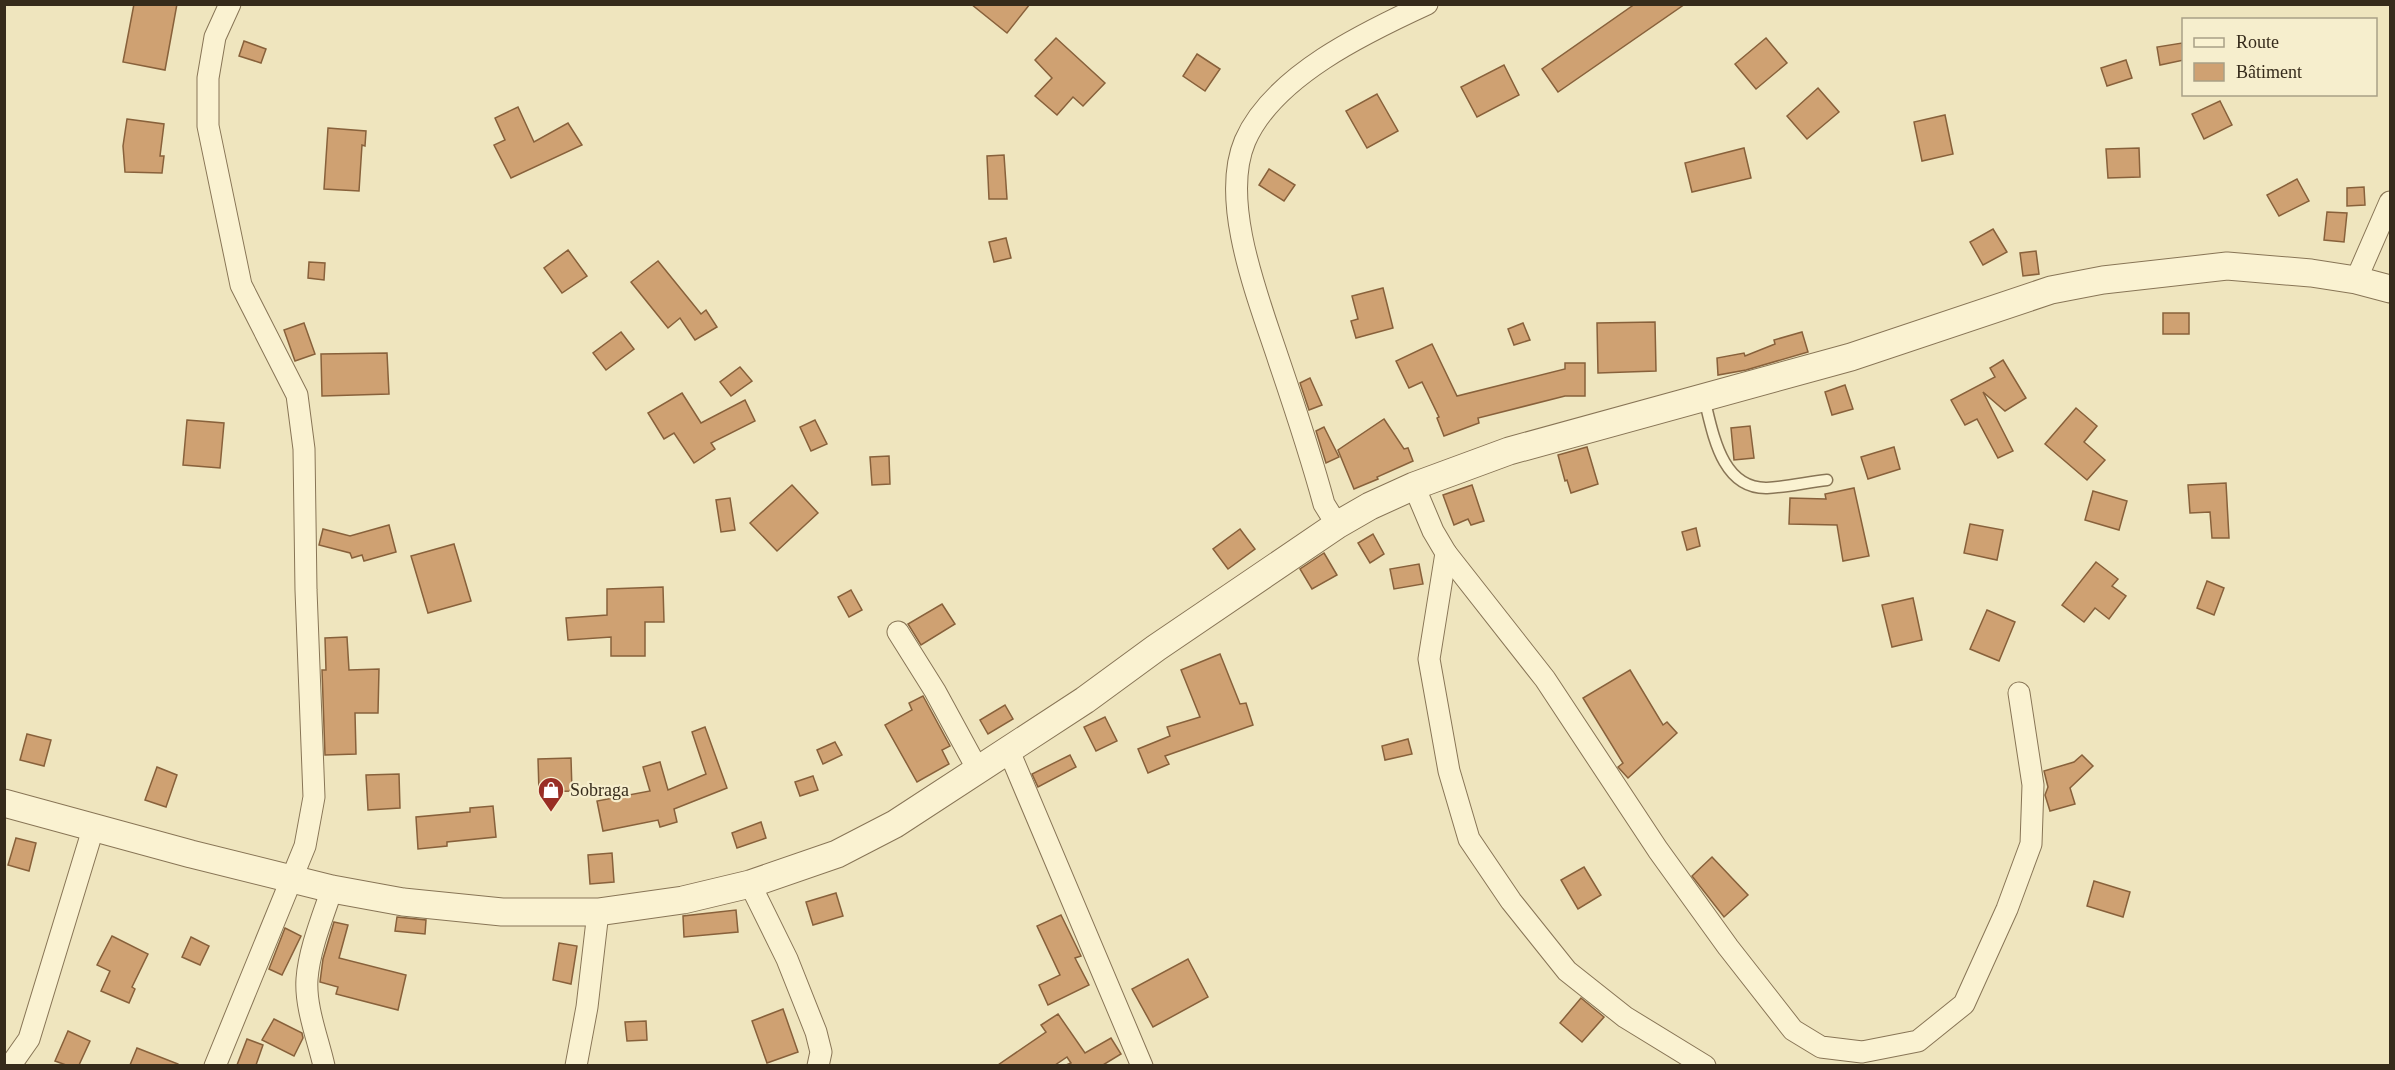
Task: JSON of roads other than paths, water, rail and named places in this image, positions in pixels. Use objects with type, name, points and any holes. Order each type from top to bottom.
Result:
[{"type":"street","points":[[215,1065],[305,846],[314,797],[306,590],[304,449],[297,395],[241,285],[208,126],[208,78],[215,37],[230,4]]},
{"type":"street","points":[[1337,525],[1324,504],[1256,289],[1240,228],[1239,159],[1246,139],[1264,111],[1303,72],[1368,31],[1427,4]]},
{"type":"street","points":[[2356,280],[2391,202]]},
{"type":"street","points":[[4,803],[291,879],[403,902],[502,912],[598,912],[683,900],[750,884],[837,854],[895,824],[1009,751],[1337,525],[1370,506],[1414,486],[1509,451],[1851,357],[2051,290],[2103,280],[2227,266],[2311,273],[2356,280],[2391,289]]},
{"type":"street","points":[[1414,486],[1433,531],[1446,553],[1545,678],[1658,850],[1728,947],[1793,1029],[1821,1047],[1862,1052],[1918,1041],[1964,1004],[2007,909],[2031,844],[2033,785],[2019,693]]},
{"type":"street","points":[[1446,553],[1429,659],[1449,771],[1469,839],[1511,901],[1567,971],[1625,1017],[1705,1065]]},
{"type":"street","points":[[898,632],[935,691],[978,770]]},
{"type":"street","points":[[1009,751],[1142,1065]]},
{"type":"street","points":[[10,1065],[29,1039],[93,828]]},
{"type":"street","points":[[750,884],[787,959],[816,1032],[821,1052],[818,1065]]},
{"type":"street","points":[[324,1065],[310,1006],[307,979],[318,929],[332,889]]},
{"type":"street","points":[[576,1065],[588,1007],[598,912]]},
{"type":"lane","points":[[1704,398],[1715,442],[1725,465],[1736,478],[1748,485],[1766,488],[1827,480]]},
{"type":"place","name":"Sobraga","points":[[551,813]]}]
